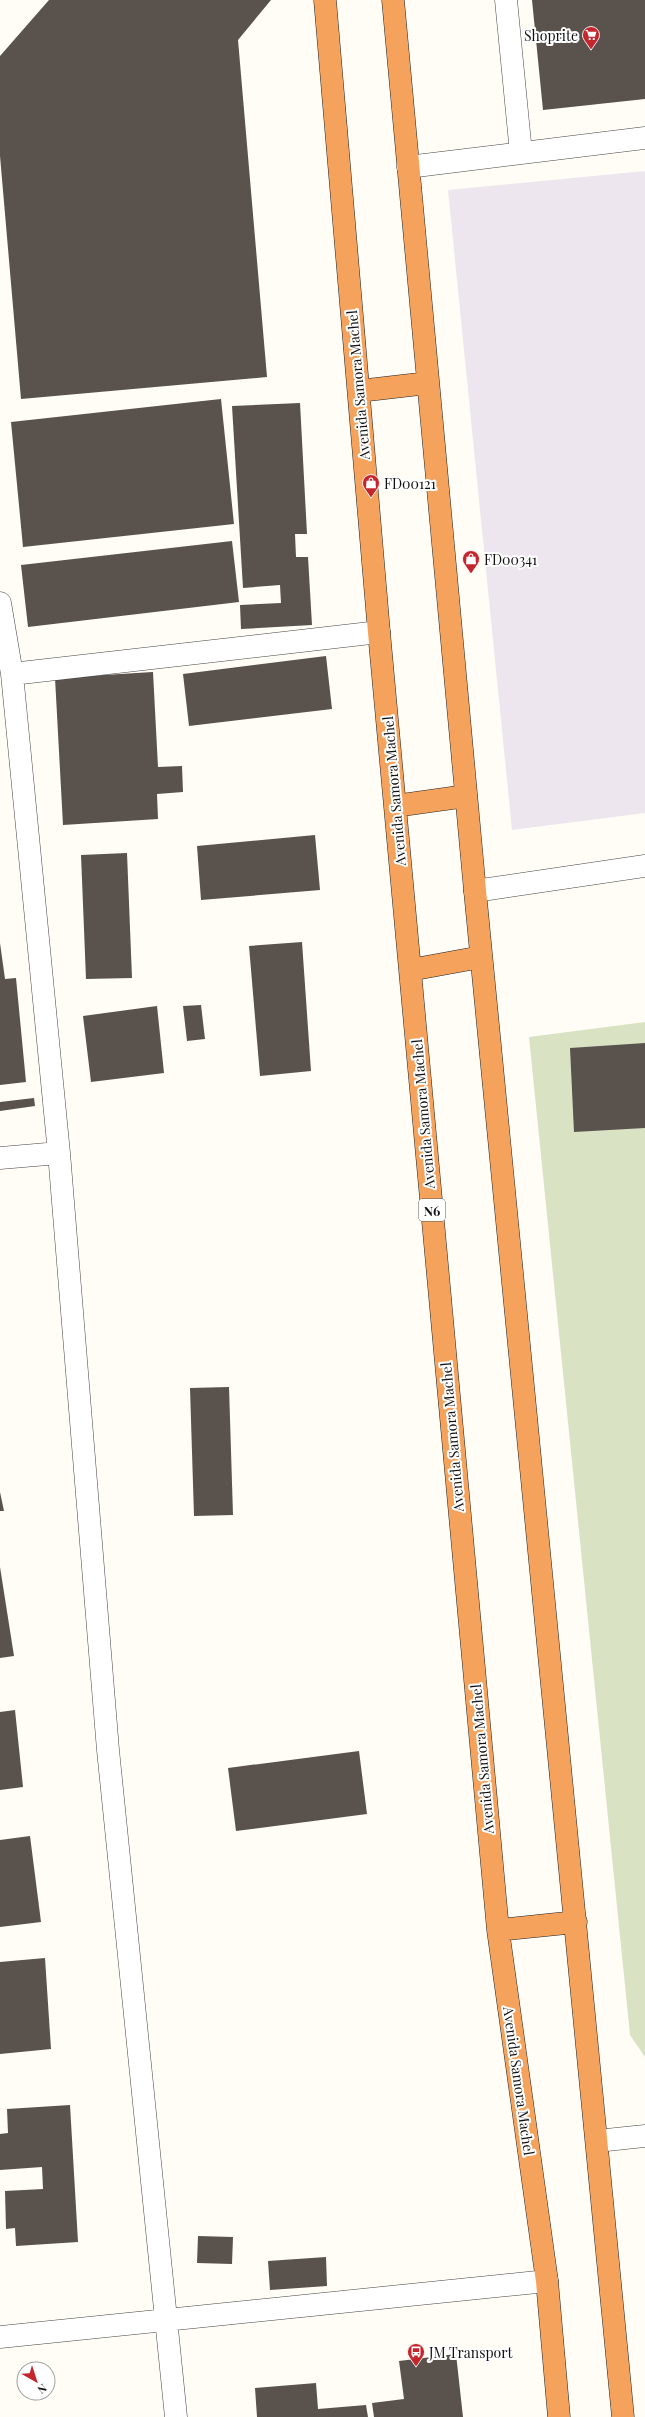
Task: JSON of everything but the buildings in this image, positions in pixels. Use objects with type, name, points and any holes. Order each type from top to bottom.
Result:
[{"type":"highway","name":"Avenida Samora Machel","points":[[325,0],[379,632],[498,1930],[547,2281],[559,2417]]},
{"type":"highway","points":[[393,0],[481,957],[623,2417]]},
{"type":"highway","points":[[359,391],[428,383]]},
{"type":"highway","points":[[395,806],[466,796]]},
{"type":"highway","points":[[410,970],[481,957]]},
{"type":"highway","points":[[498,1930],[576,1922]]},
{"type":"street","points":[[506,0],[521,153]]},
{"type":"street","points":[[408,167],[645,138]]},
{"type":"street","points":[[0,603],[12,674],[59,1153],[108,1750],[176,2417]]},
{"type":"street","points":[[12,674],[379,632]]},
{"type":"street","points":[[475,891],[645,866]]},
{"type":"street","points":[[0,1158],[59,1153]]},
{"type":"street","points":[[597,2141],[645,2136]]},
{"type":"street","points":[[0,2337],[547,2281]]},
{"type":"shaded area","points":[[645,171],[645,813],[512,830],[448,190]]},
{"type":"green space","points":[[645,1022],[645,2057],[630,2035],[529,1037]]},
{"type":"place","name":"Shoprite","points":[[591,50]]},
{"type":"place","name":"FD00121","points":[[371,498]]},
{"type":"place","name":"FD00341","points":[[471,574]]},
{"type":"place","name":"JM Transport","points":[[416,2367]]}]
